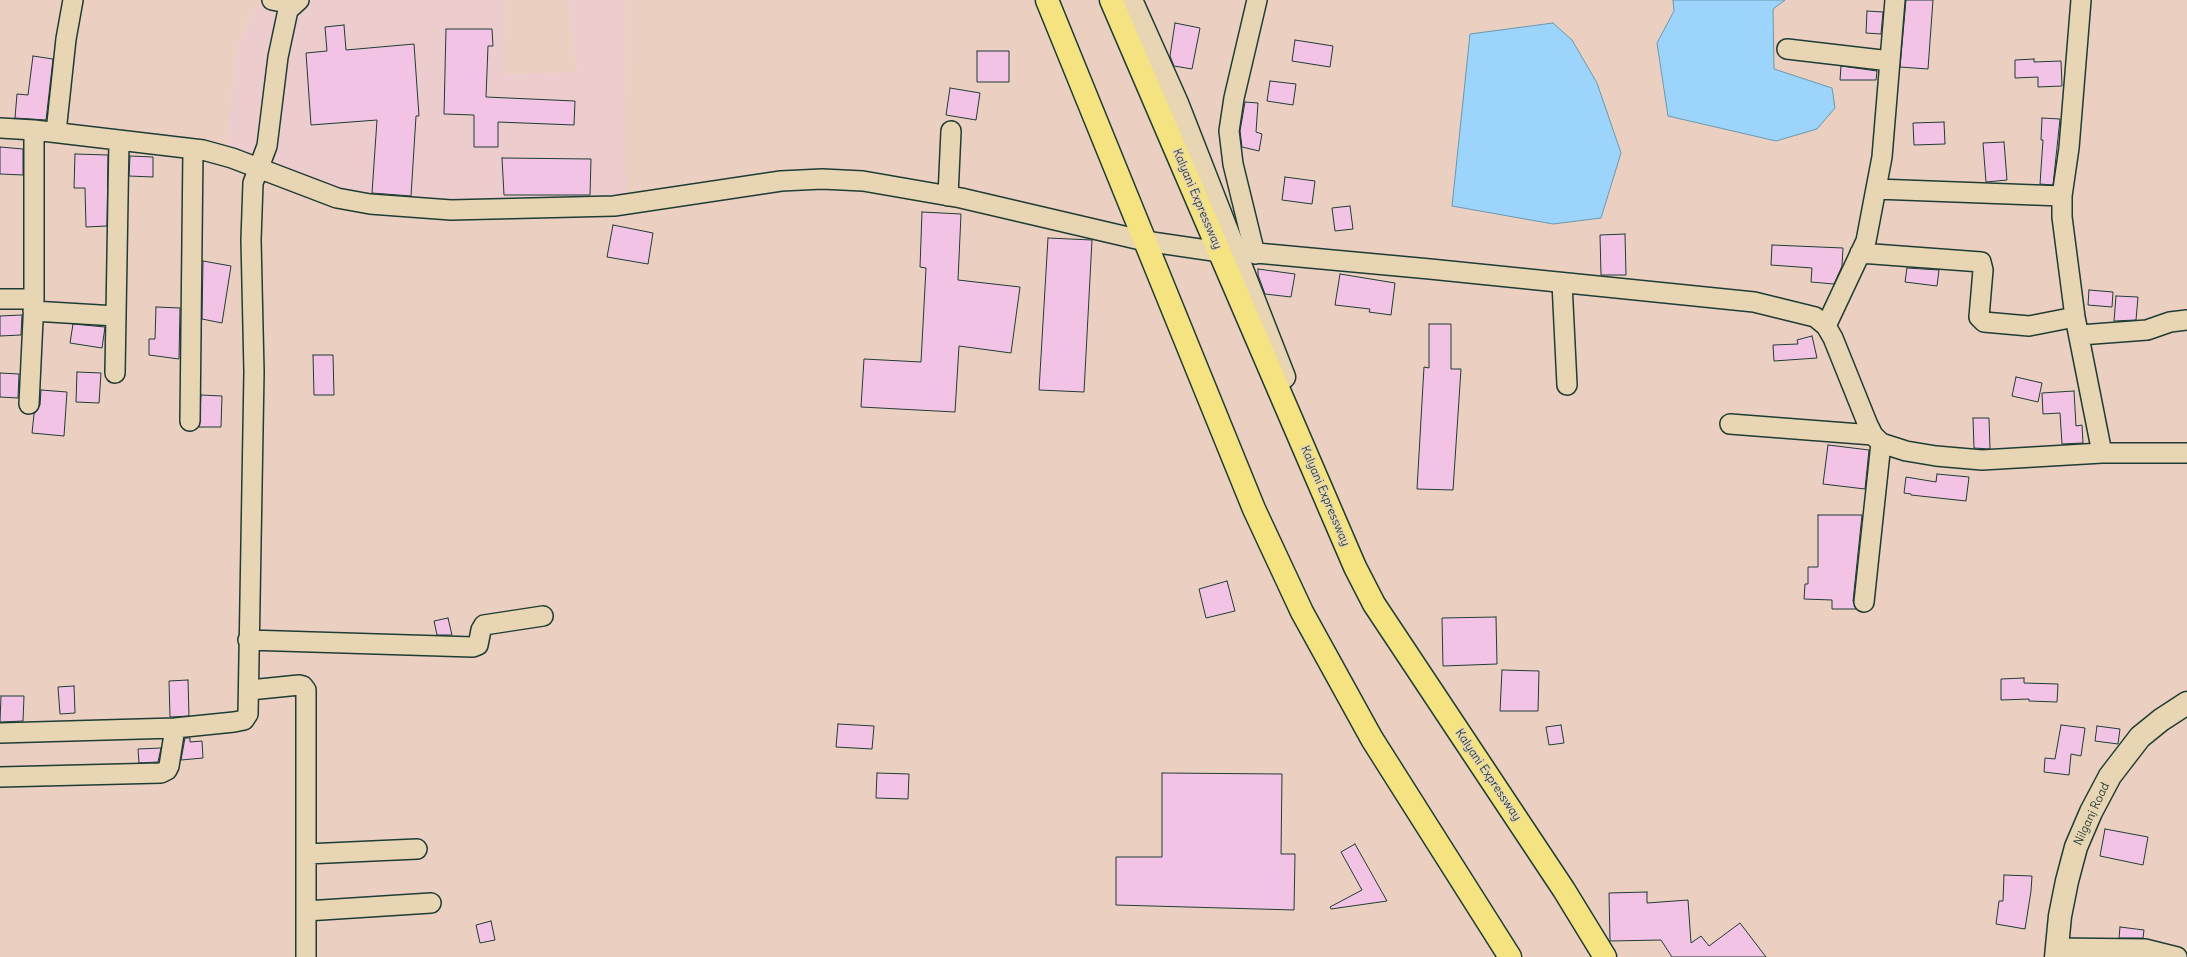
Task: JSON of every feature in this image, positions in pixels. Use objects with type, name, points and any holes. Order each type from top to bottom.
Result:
[{"type":"highway","points":[[1047,0],[1254,509],[1302,612],[1372,739],[1510,957]]},
{"type":"highway","name":"Kalyani Expressway","points":[[1111,0],[1236,252],[1356,567],[1374,604],[1564,890],[1605,957]]},
{"type":"street","points":[[56,132],[66,39],[73,0]]},
{"type":"street","points":[[272,0],[295,2]]},
{"type":"street","points":[[1131,0],[1176,103],[1236,252]]},
{"type":"street","points":[[1236,252],[1233,164],[1229,131],[1234,98],[1257,0]]},
{"type":"street","points":[[1826,326],[1866,241],[1882,157],[1895,0]]},
{"type":"street","points":[[2081,0],[2069,148],[2062,196],[2062,217],[2077,326],[2102,453]]},
{"type":"street","points":[[0,733],[175,728],[244,720],[249,711],[250,690],[248,640],[254,372],[251,240],[253,183],[267,146],[278,57],[288,10],[295,2]]},
{"type":"street","points":[[1787,49],[1890,61]]},
{"type":"street","points":[[0,128],[56,132],[193,149],[232,158],[337,198],[370,204],[451,210],[614,206],[781,181],[822,179],[862,181],[948,196],[1145,242],[1754,302],[1815,317],[1826,326],[1833,338],[1877,439],[1864,602]]},
{"type":"street","points":[[29,404],[33,305],[34,130]]},
{"type":"street","points":[[948,196],[951,130]]},
{"type":"street","points":[[115,373],[119,140]]},
{"type":"street","points":[[190,421],[193,149]]},
{"type":"street","points":[[1876,189],[2062,196]]},
{"type":"street","points":[[1860,252],[1981,262],[1983,270],[1979,317],[1984,322],[2029,326],[2077,326],[2147,330],[2170,322],[2187,320]]},
{"type":"street","points":[[1562,283],[1567,384]]},
{"type":"street","points":[[0,299],[116,316]]},
{"type":"street","points":[[1730,424],[1877,439],[1906,451],[1936,456],[1982,460],[2102,453],[2187,453]]},
{"type":"street","points":[[248,640],[468,647],[478,645],[481,630],[484,625],[543,616]]},
{"type":"street","points":[[250,690],[299,685],[305,688],[306,957]]},
{"type":"street","name":"Nilganj Road","points":[[2056,952],[2067,881],[2076,847],[2091,812],[2110,776],[2140,737],[2161,720],[2187,703]]},
{"type":"street","points":[[0,777],[164,772],[169,766],[175,728]]},
{"type":"street","points":[[306,854],[417,849]]},
{"type":"street","points":[[306,911],[431,903]]},
{"type":"street","points":[[2056,952],[2145,949],[2177,957]]},
{"type":"shaded area","points":[[262,0],[504,0],[505,74],[577,72],[568,0],[625,0],[626,202],[465,204],[350,199],[245,159],[226,147],[237,48],[250,19]]},
{"type":"water","points":[[1673,0],[1785,0],[1773,9],[1774,69],[1832,88],[1835,108],[1817,129],[1776,141],[1668,116],[1657,43],[1674,11]]},
{"type":"water","points":[[1553,23],[1572,40],[1597,83],[1621,153],[1601,218],[1553,224],[1452,206],[1470,34]]},
{"type":"building","points":[[1906,0],[1933,0],[1928,69],[1900,67]]},
{"type":"building","points":[[1867,11],[1883,12],[1881,34],[1866,33]]},
{"type":"building","points":[[1175,23],[1200,28],[1192,69],[1174,66],[1170,56]]},
{"type":"building","points":[[344,25],[346,50],[414,44],[419,116],[416,116],[411,196],[372,193],[377,120],[311,125],[306,53],[327,51],[325,27]]},
{"type":"building","points":[[446,29],[492,29],[493,46],[488,46],[486,97],[575,101],[574,125],[498,122],[498,147],[474,147],[474,115],[444,114]]},
{"type":"building","points":[[1295,40],[1333,46],[1330,67],[1292,61]]},
{"type":"building","points":[[977,51],[1009,51],[1009,82],[977,82]]},
{"type":"building","points":[[33,56],[53,59],[46,120],[15,118],[17,94],[28,95]]},
{"type":"building","points":[[2034,59],[2034,62],[2061,61],[2062,86],[2038,87],[2038,77],[2015,78],[2015,60]]},
{"type":"building","points":[[1841,66],[1877,71],[1876,80],[1840,80]]},
{"type":"building","points":[[1270,81],[1296,84],[1293,105],[1267,101]]},
{"type":"building","points":[[950,88],[980,93],[976,120],[946,115]]},
{"type":"building","points":[[1245,102],[1258,103],[1256,132],[1262,134],[1259,151],[1242,147],[1240,131]]},
{"type":"building","points":[[2042,118],[2060,119],[2053,185],[2040,184],[2043,140],[2041,140]]},
{"type":"building","points":[[1944,122],[1945,144],[1914,145],[1913,123]]},
{"type":"building","points":[[2004,142],[2007,180],[1986,182],[1983,143]]},
{"type":"building","points":[[0,147],[23,149],[23,175],[0,174]]},
{"type":"building","points":[[75,154],[108,155],[107,226],[86,227],[85,188],[74,188]]},
{"type":"building","points":[[130,156],[153,157],[153,177],[129,176]]},
{"type":"building","points":[[502,158],[591,159],[590,195],[504,195]]},
{"type":"building","points":[[1285,177],[1315,181],[1312,204],[1282,200]]},
{"type":"building","points":[[1350,206],[1353,229],[1335,231],[1332,208]]},
{"type":"building","points":[[922,212],[961,214],[958,280],[1020,287],[1011,353],[959,346],[955,412],[861,407],[864,359],[921,362],[926,268],[920,267]]},
{"type":"building","points":[[613,225],[653,233],[648,264],[607,257]]},
{"type":"building","points":[[1625,234],[1626,275],[1601,275],[1600,235]]},
{"type":"building","points":[[1048,238],[1092,240],[1084,392],[1039,390]]},
{"type":"building","points":[[1772,245],[1843,248],[1842,266],[1834,284],[1811,282],[1812,268],[1771,265]]},
{"type":"building","points":[[203,261],[231,266],[222,323],[202,319]]},
{"type":"building","points":[[1907,268],[1939,270],[1937,286],[1905,282]]},
{"type":"building","points":[[1258,269],[1295,274],[1291,297],[1265,294],[1258,275]]},
{"type":"building","points":[[1340,274],[1395,283],[1391,315],[1369,312],[1370,309],[1335,305]]},
{"type":"building","points":[[2089,290],[2113,292],[2112,307],[2088,305]]},
{"type":"building","points":[[2116,296],[2138,297],[2136,320],[2114,321]]},
{"type":"building","points":[[156,307],[180,308],[179,359],[149,355],[149,339],[155,339]]},
{"type":"building","points":[[22,315],[21,335],[0,336],[0,316]]},
{"type":"building","points":[[73,324],[105,327],[102,348],[70,343]]},
{"type":"building","points":[[1429,324],[1451,324],[1451,369],[1461,369],[1453,490],[1417,489],[1424,367],[1429,368]]},
{"type":"building","points":[[1812,336],[1817,358],[1774,361],[1773,345],[1798,344],[1797,340]]},
{"type":"building","points":[[313,355],[333,355],[334,395],[314,395]]},
{"type":"building","points":[[77,372],[101,373],[99,403],[76,402]]},
{"type":"building","points":[[0,373],[19,374],[18,398],[0,397]]},
{"type":"building","points":[[2016,377],[2042,383],[2038,402],[2012,396]]},
{"type":"building","points":[[41,390],[67,392],[64,436],[32,433],[34,414],[40,405]]},
{"type":"building","points":[[2074,391],[2076,426],[2082,425],[2083,443],[2062,444],[2060,413],[2043,414],[2042,393]]},
{"type":"building","points":[[201,395],[222,396],[221,427],[199,427]]},
{"type":"building","points":[[1973,418],[1989,418],[1990,449],[1974,448]]},
{"type":"building","points":[[1828,445],[1869,450],[1865,489],[1823,484]]},
{"type":"building","points":[[1937,474],[1969,477],[1966,501],[1904,493],[1906,477],[1936,482]]},
{"type":"building","points":[[1818,515],[1862,515],[1853,601],[1856,609],[1832,609],[1832,600],[1804,599],[1805,584],[1808,584],[1808,567],[1818,567]]},
{"type":"building","points":[[1227,581],[1235,611],[1206,618],[1199,589]]},
{"type":"building","points":[[1496,617],[1497,664],[1443,666],[1442,618]]},
{"type":"building","points":[[448,618],[452,635],[437,635],[434,621]]},
{"type":"building","points":[[1502,670],[1539,671],[1538,711],[1500,711]]},
{"type":"building","points":[[2024,678],[2024,683],[2058,684],[2057,702],[2029,701],[2029,699],[2001,700],[2001,679]]},
{"type":"building","points":[[188,680],[189,716],[170,717],[169,681]]},
{"type":"building","points":[[74,686],[75,713],[60,714],[58,687]]},
{"type":"building","points":[[1,696],[24,696],[23,721],[0,722]]},
{"type":"building","points":[[838,724],[874,726],[872,749],[836,747]]},
{"type":"building","points":[[1561,725],[1564,743],[1549,745],[1546,727]]},
{"type":"building","points":[[2061,725],[2085,728],[2081,756],[2071,754],[2069,775],[2044,772],[2045,758],[2055,759]]},
{"type":"building","points":[[2097,726],[2120,729],[2118,744],[2095,741]]},
{"type":"building","points":[[185,738],[190,738],[190,742],[202,741],[203,758],[181,760]]},
{"type":"building","points":[[161,748],[158,762],[139,763],[138,749]]},
{"type":"building","points":[[877,773],[909,774],[908,799],[876,798]]},
{"type":"building","points":[[1162,773],[1282,774],[1281,854],[1295,854],[1294,910],[1116,905],[1116,857],[1162,857]]},
{"type":"building","points":[[2105,829],[2148,837],[2143,865],[2100,856]]},
{"type":"building","points":[[1355,844],[1387,901],[1331,909],[1330,907],[1362,890],[1341,852]]},
{"type":"building","points":[[2004,875],[2032,876],[2025,929],[1996,924],[1999,901],[2003,901]]},
{"type":"building","points":[[1647,892],[1647,903],[1688,900],[1691,943],[1701,936],[1709,946],[1740,923],[1766,957],[1672,957],[1661,940],[1610,941],[1609,893]]},
{"type":"building","points":[[491,921],[495,940],[480,943],[476,925]]},
{"type":"building","points":[[2120,927],[2144,930],[2143,938],[2119,938]]}]
